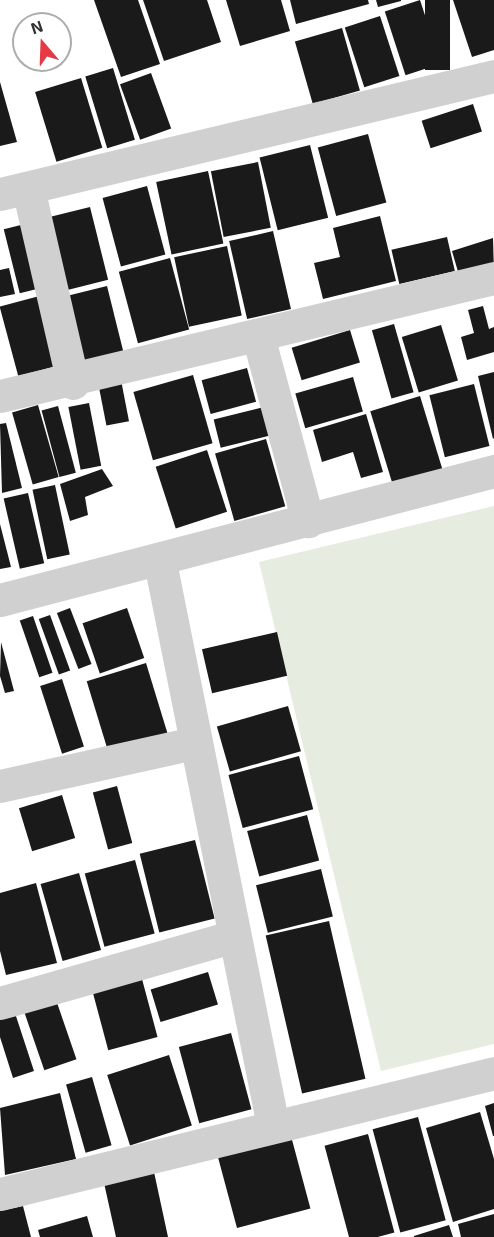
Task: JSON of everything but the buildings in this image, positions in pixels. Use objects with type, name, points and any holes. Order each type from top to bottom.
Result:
[{"type":"street","points":[[74,383],[14,191],[494,76]]},
{"type":"street","points":[[0,396],[74,383],[494,278]]},
{"type":"street","points":[[258,336],[308,521]]},
{"type":"street","points":[[0,600],[160,562],[494,471]]},
{"type":"street","points":[[160,562],[232,937],[273,1126]]},
{"type":"street","points":[[0,786],[194,743]]},
{"type":"street","points":[[0,1003],[232,937]]},
{"type":"street","points":[[0,1194],[494,1073]]},
{"type":"shaded area","points":[[494,506],[494,1044],[381,1071],[259,562]]}]
